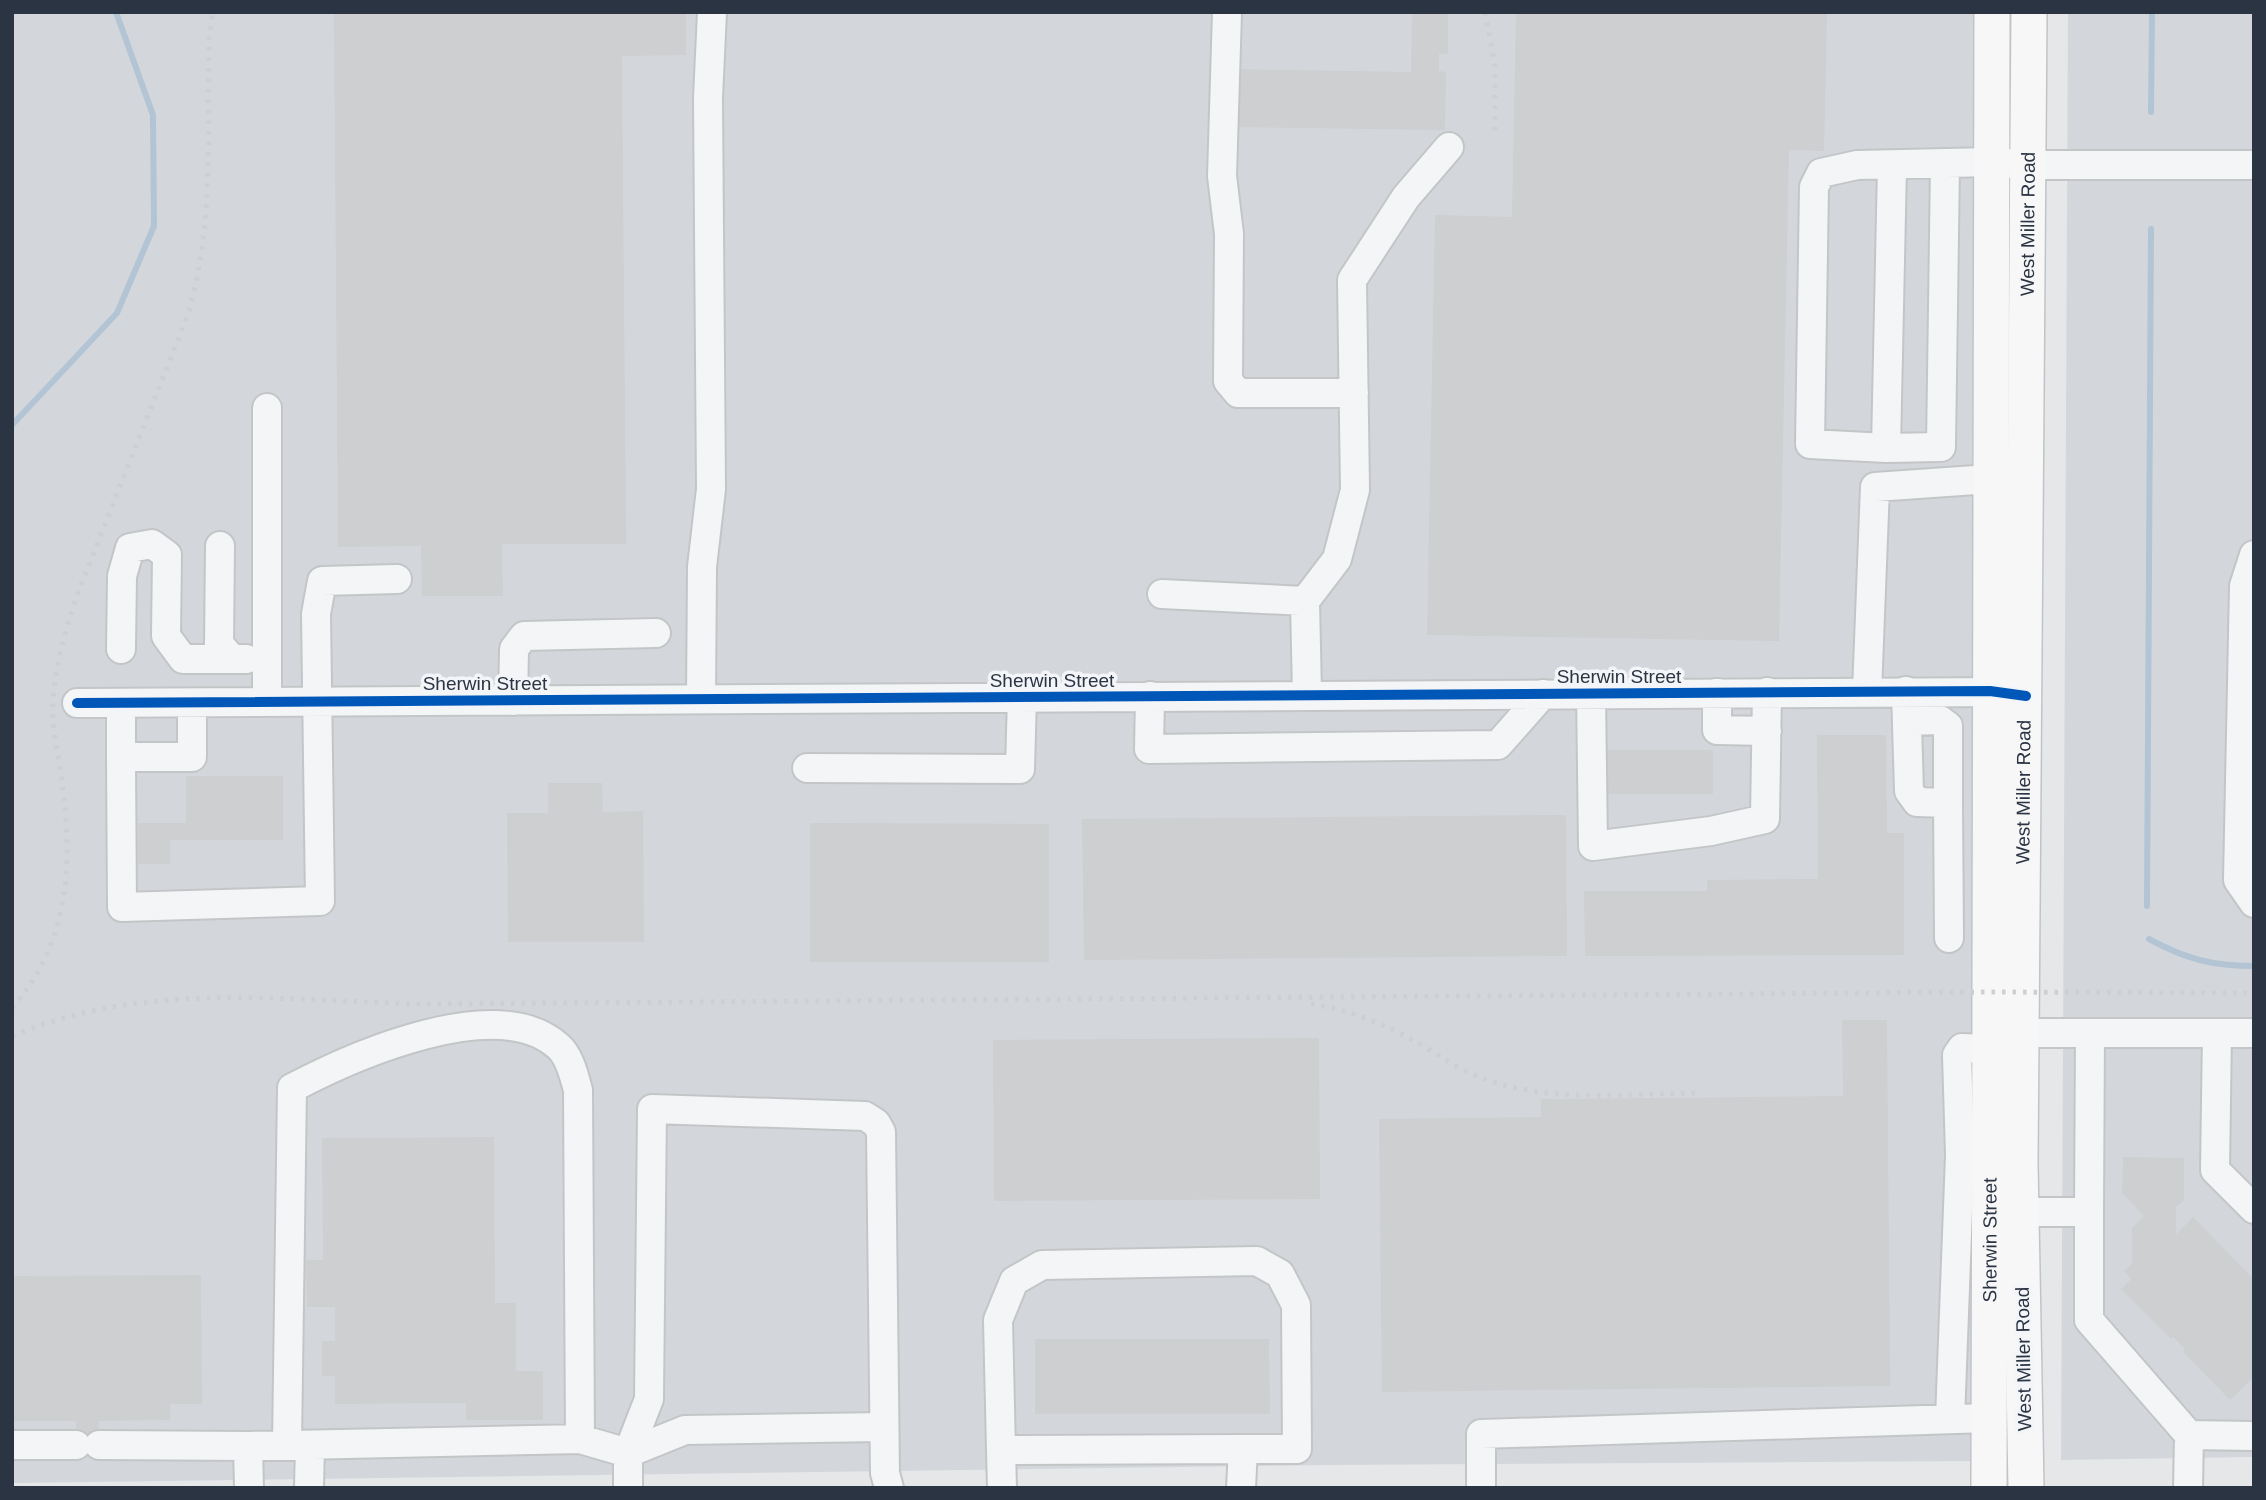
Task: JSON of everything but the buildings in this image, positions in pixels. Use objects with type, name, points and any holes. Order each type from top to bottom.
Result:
[{"type":"main road","name":"West Miller Road","points":[[1991,992],[1992,12]]},
{"type":"main road","name":"West Miller Road","points":[[2006,1041],[2026,696],[2029,12]]},
{"type":"main road","name":"Sherwin Street","points":[[1989,1488],[1988,1418],[2004,1212],[1989,1156],[2006,1041],[1991,992]]},
{"type":"main road","name":"West Miller Road","points":[[2004,1212],[2026,1488]]},
{"type":"street","points":[[701,699],[702,567],[711,489],[708,98],[712,12]]},
{"type":"street","points":[[1227,12],[1222,176],[1229,234],[1228,381],[1238,393],[1354,393]]},
{"type":"street","points":[[1307,695],[1305,601],[1337,559],[1355,490],[1352,280],[1406,197],[1449,147]]},
{"type":"street","points":[[1945,165],[1941,447],[1886,448],[1810,444],[1814,187],[1821,173],[1836,168],[1991,162],[2254,165]]},
{"type":"street","points":[[1886,448],[1892,166]]},
{"type":"street","points":[[267,408],[267,702]]},
{"type":"street","points":[[1867,692],[1875,487],[1990,479]]},
{"type":"street","points":[[121,649],[122,576],[130,548],[152,544],[167,555],[166,636],[183,659],[267,658]]},
{"type":"street","points":[[220,546],[219,644],[232,659]]},
{"type":"street","points":[[2254,555],[2244,586],[2238,880],[2254,903]]},
{"type":"street","points":[[121,703],[122,907],[320,901],[316,614],[322,581],[397,579]]},
{"type":"street","points":[[1162,594],[1305,601]]},
{"type":"street","points":[[513,701],[514,649],[524,636],[656,633]]},
{"type":"street","points":[[1906,691],[1909,791],[1917,802],[1948,803]]},
{"type":"street","name":"Sherwin Street","points":[[77,703],[1906,691],[1990,691],[2026,696]]},
{"type":"street","points":[[1591,693],[1593,846],[1711,831],[1765,818],[1767,692]]},
{"type":"street","points":[[1717,693],[1717,730],[1767,731]]},
{"type":"street","points":[[1150,696],[1149,749],[1498,745],[1543,694]]},
{"type":"street","points":[[807,768],[1020,769],[1022,697]]},
{"type":"street","points":[[121,757],[192,757],[192,702]]},
{"type":"street","points":[[1907,721],[1940,720],[1948,726],[1949,938]]},
{"type":"street","points":[[1948,895],[1991,893]]},
{"type":"street","points":[[309,1488],[298,1445],[292,1088],[350,1060],[400,1042],[478,1026],[502,1026],[533,1031],[560,1047],[572,1069],[578,1090],[580,1439]]},
{"type":"street","points":[[2006,1041],[2090,1033],[2254,1032]]},
{"type":"street","points":[[2090,1033],[2089,1320],[2189,1436],[2188,1488]]},
{"type":"street","points":[[2217,1033],[2215,1170],[2254,1209]]},
{"type":"street","points":[[628,1488],[628,1453],[649,1399],[652,1109],[865,1116],[876,1123],[881,1132],[885,1473],[889,1488]]},
{"type":"street","points":[[1950,1419],[1989,1156]]},
{"type":"street","points":[[2004,1212],[2089,1212]]},
{"type":"street","points":[[1001,1450],[1297,1449],[1296,1305],[1280,1274],[1258,1261],[1042,1265],[1014,1281],[998,1320],[1001,1450],[1002,1488]]},
{"type":"street","points":[[1481,1488],[1482,1434],[1988,1418]]},
{"type":"street","points":[[12,1445],[248,1446],[580,1439],[628,1453],[685,1430],[884,1427]]},
{"type":"street","points":[[2189,1436],[2254,1436]]},
{"type":"street","points":[[248,1446],[249,1488]]},
{"type":"street","points":[[1241,1488],[1243,1449]]},
{"type":"shaded area","points":[[12,12],[1982,12],[1978,1461],[1331,1465],[12,1483]]},
{"type":"shaded area","points":[[2068,12],[2254,12],[2254,1457],[2061,1460]]},
{"type":"waterway","points":[[12,425],[117,313],[154,226],[153,115],[116,12]]},
{"type":"waterway","points":[[2151,112],[2152,12]]},
{"type":"waterway","points":[[2147,906],[2151,229]]},
{"type":"waterway","points":[[2149,939],[2175,952],[2200,960],[2225,965],[2254,966]]},
{"type":"railway","points":[[12,1008],[46,956],[63,901],[67,843],[53,712],[61,649],[76,598],[188,314],[197,279],[206,210],[209,35],[213,12]]},
{"type":"railway","points":[[1485,12],[1495,66],[1495,130]]},
{"type":"railway","points":[[12,1036],[62,1018],[113,1007],[164,1000],[216,998],[424,1004],[1991,992],[2254,993]]},
{"type":"railway","points":[[1311,1004],[1373,1021],[1416,1042],[1466,1072],[1526,1090],[1582,1095],[1695,1093]]},
{"type":"cycle path","points":[[77,703],[1990,691],[2026,696]]}]
